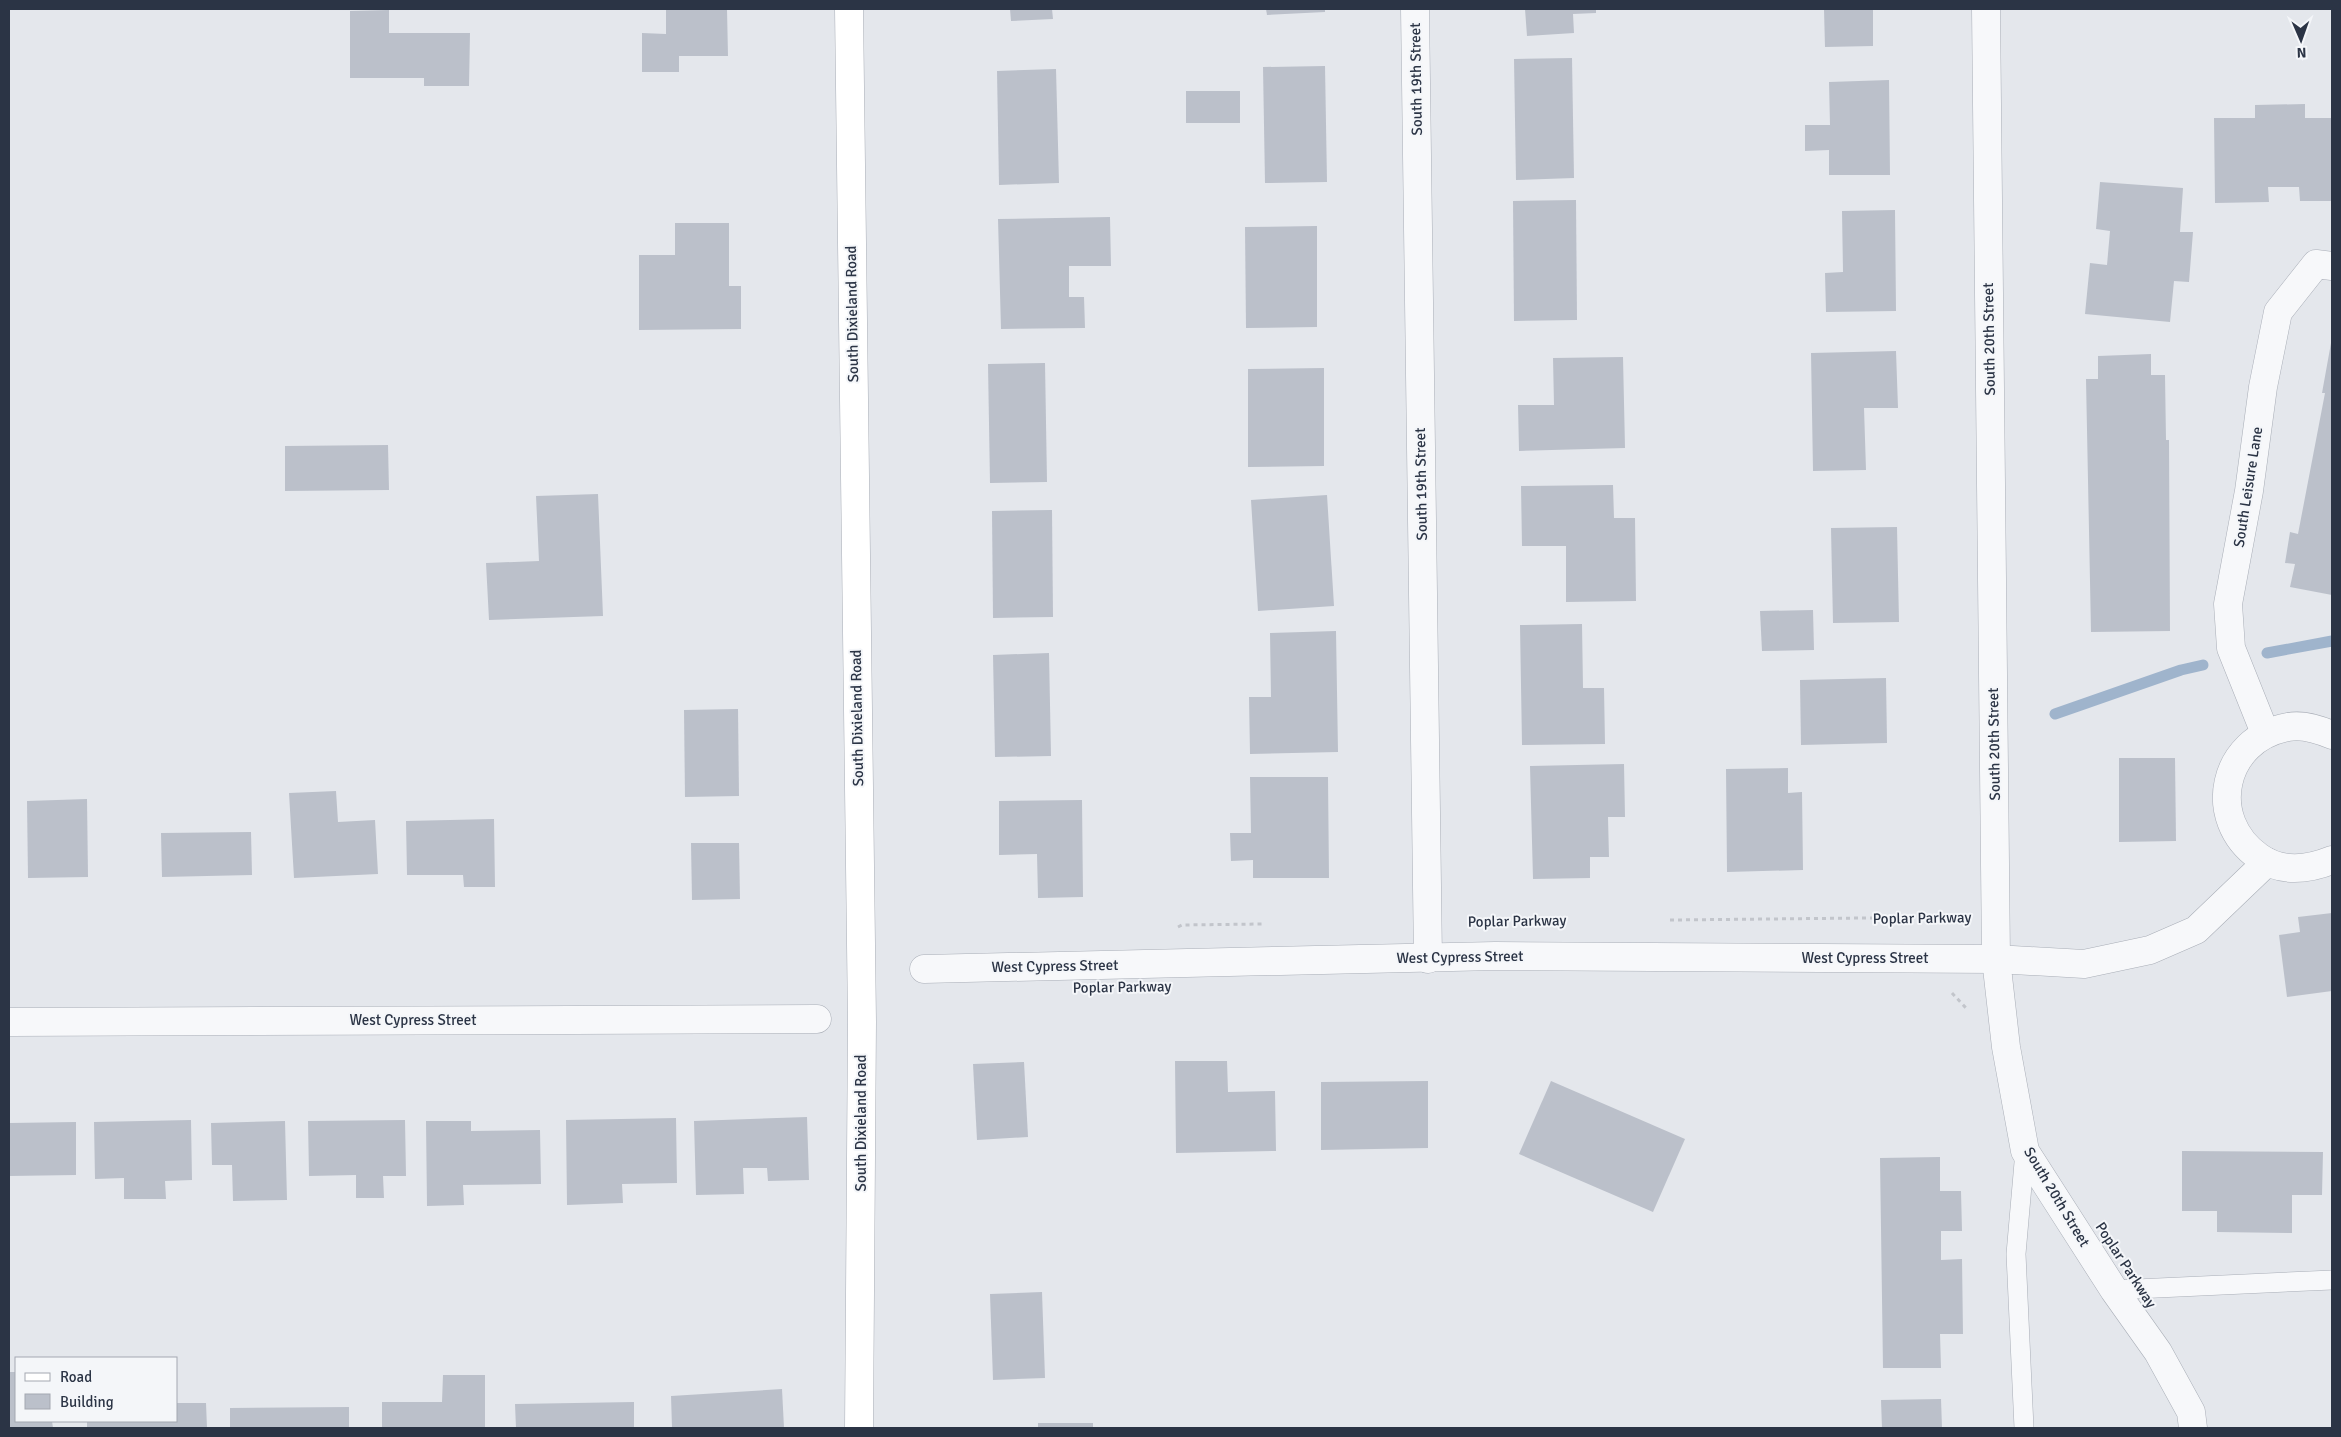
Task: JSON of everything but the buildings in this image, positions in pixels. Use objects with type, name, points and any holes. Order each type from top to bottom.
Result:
[{"type":"main road","name":"South Dixieland Road","points":[[848,9],[862,1022],[859,1428]]},
{"type":"street","name":"South 19th Street","points":[[1415,9],[1428,959]]},
{"type":"street","name":"South 20th Street","points":[[1986,9],[1996,958],[2006,1047],[2025,1151],[2114,1290],[2158,1352],[2191,1412],[2193,1428]]},
{"type":"street","name":"South Leisure Lane","points":[[2265,734],[2231,648],[2228,604],[2249,491],[2263,387],[2278,312],[2316,264],[2332,266]]},
{"type":"street","points":[[2332,734],[2314,727],[2289,726],[2265,734],[2247,747],[2234,765],[2227,787],[2227,809],[2234,831],[2248,849],[2267,862],[2290,869],[2313,867],[2332,860]]},
{"type":"street","name":"West Cypress Street","points":[[924,969],[1495,956],[1996,958],[2084,964],[2150,950],[2196,930],[2267,862]]},
{"type":"street","name":"West Cypress Street","points":[[9,1022],[817,1019]]},
{"type":"lane","points":[[2024,1428],[2016,1254],[2025,1151]]},
{"type":"lane","points":[[2114,1290],[2332,1280]]},
{"type":"path","name":"Poplar Parkway","points":[[1669,920],[1966,917]]},
{"type":"path","points":[[1174,930],[1182,925],[1272,924]]},
{"type":"path","points":[[1948,989],[1972,1015]]},
{"type":"waterway","points":[[2267,653],[2332,641]]},
{"type":"waterway","points":[[2055,714],[2181,670],[2203,665]]}]
